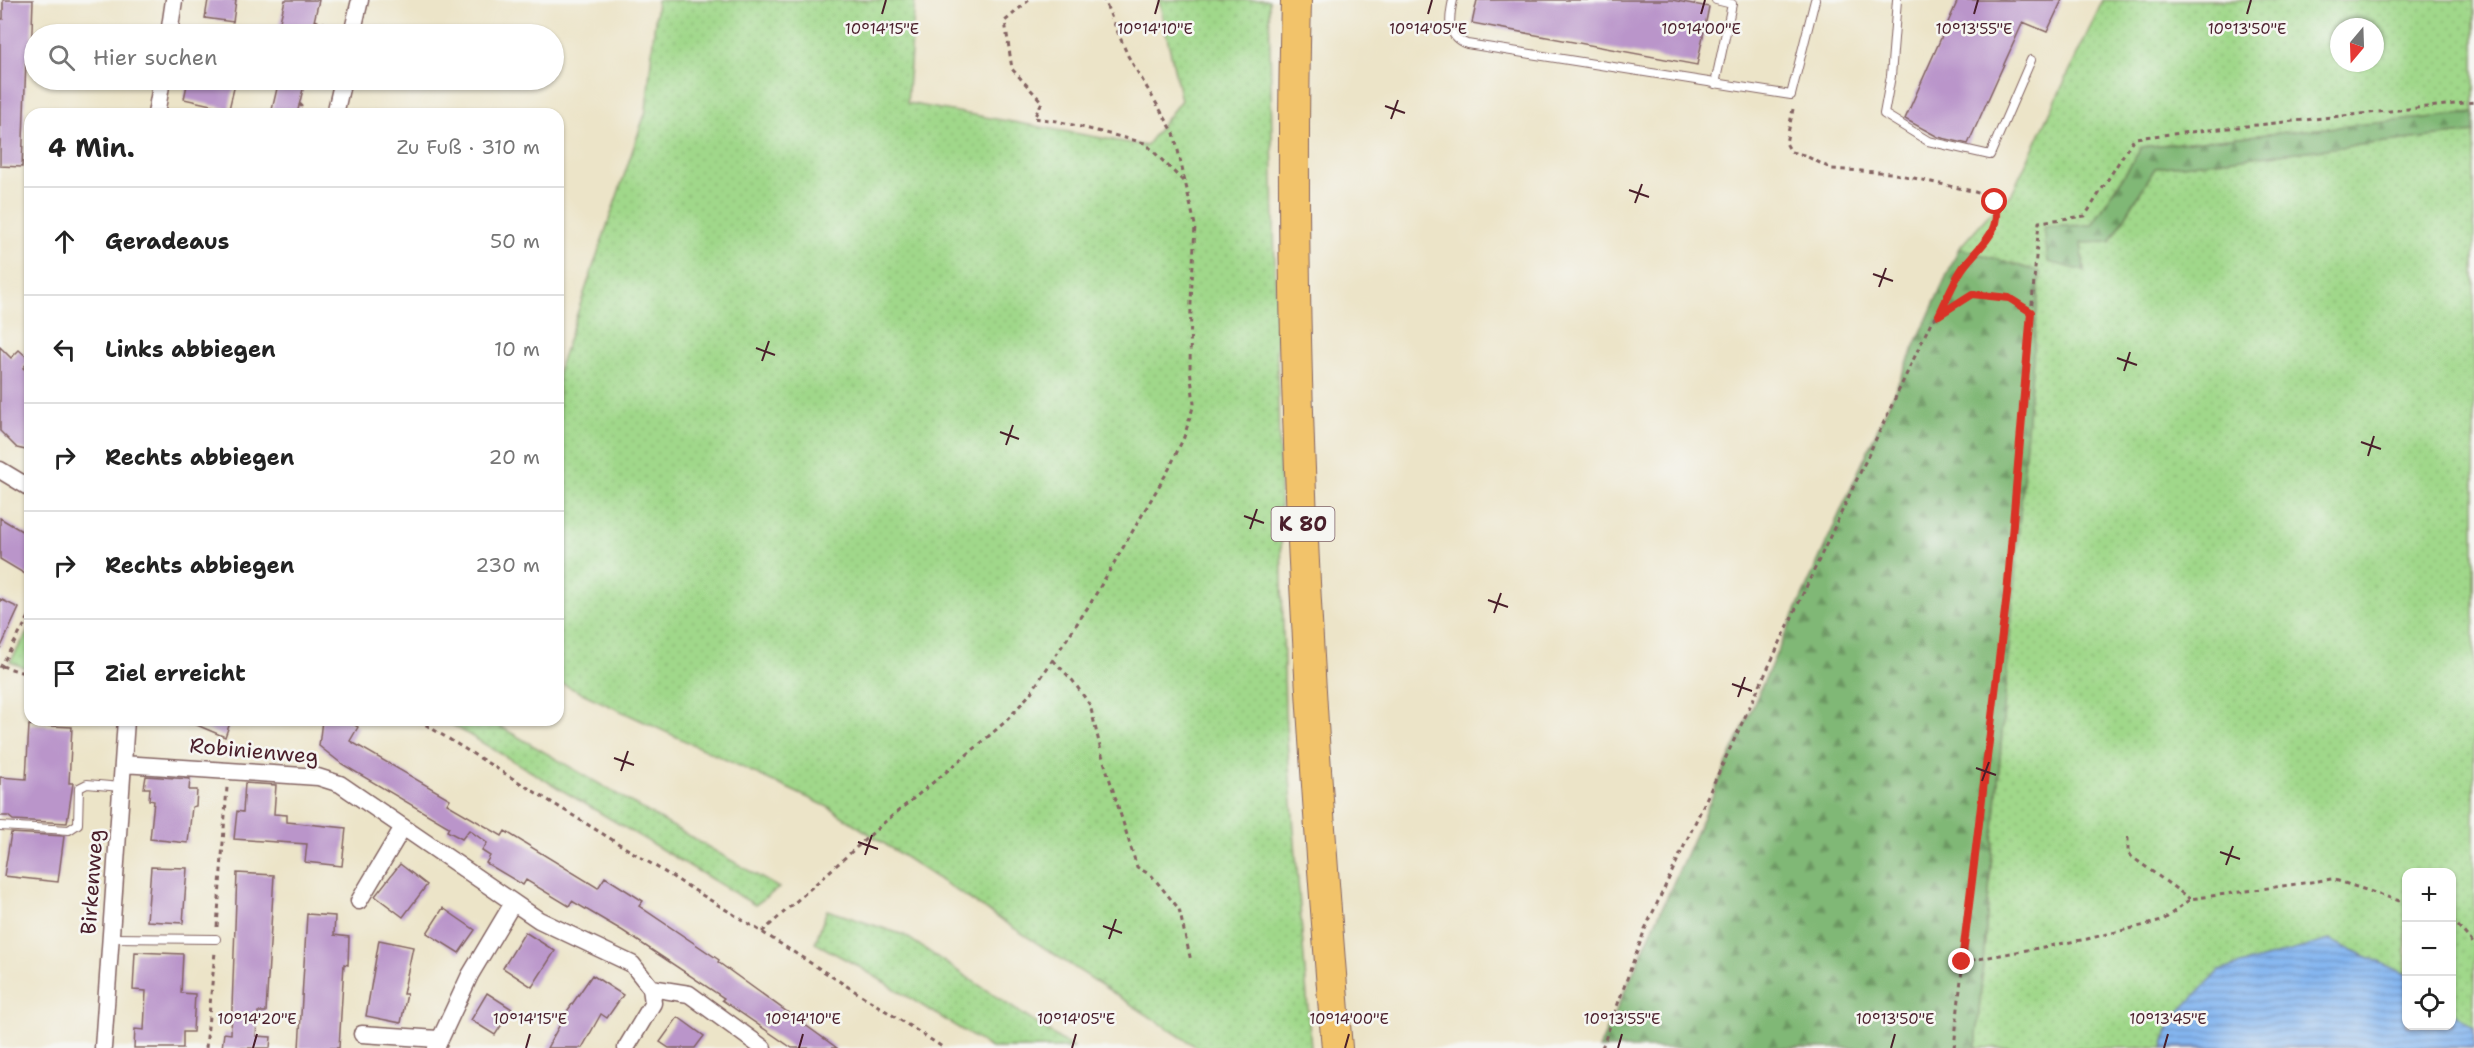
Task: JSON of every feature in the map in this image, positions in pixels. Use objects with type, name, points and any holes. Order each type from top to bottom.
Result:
[{"type":"highway","name":"K 80","points":[[1296,0],[1297,331],[1303,507],[1312,713],[1337,1048]]},
{"type":"street","points":[[170,24],[174,0]]},
{"type":"street","points":[[351,24],[360,0]]},
{"type":"street","points":[[157,108],[160,90]]},
{"type":"street","points":[[336,108],[341,90]]},
{"type":"street","points":[[0,470],[24,484]]},
{"type":"street","name":"Birkenweg","points":[[103,1048],[126,726]]},
{"type":"street","name":"Robinienweg","points":[[123,764],[318,777],[340,784],[539,920],[633,964],[651,988]]},
{"type":"street","points":[[359,901],[403,827]]},
{"type":"street","points":[[362,1034],[437,1043],[470,975],[513,903]]},
{"type":"street","points":[[626,1048],[653,1004],[651,988],[688,994],[763,1048]]},
{"type":"lane","points":[[1454,0],[1449,17],[1451,32],[1458,41],[1467,44],[1791,95],[1815,0]]},
{"type":"lane","points":[[1715,84],[1731,4],[1716,0]]},
{"type":"lane","points":[[1897,0],[1891,76],[1884,114],[1928,141],[1990,155],[2031,60]]},
{"type":"lane","points":[[0,826],[69,830],[78,824],[79,788],[87,784],[121,787]]},
{"type":"lane","points":[[111,939],[216,939]]},
{"type":"path","points":[[1029,0],[1005,21],[1012,69],[1042,102],[1034,118],[1057,121],[1144,143],[1186,184]]},
{"type":"path","points":[[762,932],[886,821],[1007,720],[1030,694],[1090,604],[1169,469],[1184,437],[1194,404],[1190,368],[1195,225],[1174,133],[1128,56],[1104,0]]},
{"type":"path","points":[[314,21],[324,24]]},
{"type":"path","points":[[1791,95],[1794,100],[1786,143],[1791,152],[1804,155],[1832,169],[1891,173],[1972,191],[1987,196],[1995,202],[1998,215],[1993,230],[1982,247],[1964,266],[1939,315]]},
{"type":"path","points":[[1954,1048],[1962,962],[2007,594],[2039,222],[2085,216],[2134,138],[2474,102]]},
{"type":"path","points":[[299,104],[302,105],[302,108]]},
{"type":"path","points":[[1602,1048],[1645,929],[1932,320],[1972,294],[2009,298],[2031,312]]},
{"type":"path","points":[[24,625],[0,666],[24,673]]},
{"type":"path","points":[[1053,660],[1073,681],[1089,705],[1137,867],[1152,876],[1179,909],[1191,961]]},
{"type":"path","points":[[428,726],[762,932],[944,1048]]},
{"type":"path","points":[[206,1048],[228,771]]},
{"type":"path","points":[[2128,837],[2128,854],[2190,899]]},
{"type":"path","points":[[1962,962],[2087,939],[2163,921],[2190,899],[2332,879],[2402,902]]},
{"type":"path","points":[[2454,922],[2474,944]]},
{"type":"green space","points":[[657,0],[915,0],[907,103],[1146,146],[1181,100],[1159,0],[1269,0],[1285,713],[1311,1048],[1198,1048],[828,807],[564,685],[564,352],[646,111]]},
{"type":"green space","points":[[2103,0],[2474,0],[2474,113],[2142,147],[2092,225],[2044,227],[2084,271],[2081,242],[2110,242],[2155,168],[2474,132],[2474,1029],[2456,1014],[2456,868],[2402,868],[2402,972],[2329,940],[2171,1019],[2163,1048],[1976,1048],[2040,272],[1959,248],[1991,212],[2011,195]]},
{"type":"green space","points":[[2474,113],[2474,132],[2155,168],[2110,242],[2081,243],[2084,271],[2048,262],[2044,227],[2092,225],[2142,147]]},
{"type":"green space","points":[[1959,248],[2040,272],[1976,1048],[1599,1048]]},
{"type":"green space","points":[[24,638],[24,668],[10,662]]},
{"type":"green space","points":[[454,726],[499,726],[779,888],[755,905]]},
{"type":"green space","points":[[827,910],[904,935],[1073,1048],[991,1048],[858,966],[815,943]]},
{"type":"water","points":[[2329,940],[2402,972],[2402,1030],[2456,1030],[2456,1014],[2474,1029],[2474,1048],[2163,1048],[2171,1020],[2219,971]]},
{"type":"building","points":[[3,0],[33,0],[32,24],[24,24],[25,90],[22,167],[0,166],[0,19],[3,19]]},
{"type":"building","points":[[208,0],[236,0],[233,22],[205,18]]},
{"type":"building","points":[[285,0],[319,0],[313,24],[279,24]]},
{"type":"building","points":[[1477,0],[1672,0],[1709,7],[1697,65],[1472,23]]},
{"type":"building","points":[[1958,0],[2062,0],[2047,32],[2023,22],[1968,144],[1938,137],[1905,119]]},
{"type":"building","points":[[186,90],[234,90],[229,108],[184,99]]},
{"type":"building","points":[[277,90],[303,90],[298,108],[272,108]]},
{"type":"building","points":[[0,347],[11,358],[19,350],[24,355],[24,450],[17,448],[0,431]]},
{"type":"building","points":[[0,518],[24,532],[24,573],[0,559]]},
{"type":"building","points":[[0,599],[19,608],[0,649]]},
{"type":"building","points":[[29,726],[72,727],[69,783],[73,783],[67,823],[13,820],[8,816],[0,816],[0,777],[26,779]]},
{"type":"building","points":[[199,726],[229,726],[225,737]]},
{"type":"building","points":[[321,726],[356,726],[358,727],[350,741],[450,799],[447,804],[502,836],[505,831],[598,888],[605,877],[643,901],[639,906],[719,960],[718,962],[837,1048],[792,1048],[722,1000],[724,998],[623,931],[572,901],[569,906],[526,880],[523,885],[486,863],[490,856],[482,851],[487,843],[469,830],[462,839],[447,831],[449,827],[342,764],[319,746]]},
{"type":"building","points":[[146,776],[190,779],[189,790],[197,790],[196,806],[192,807],[188,843],[150,839],[154,801],[149,800],[150,788],[144,788]]},
{"type":"building","points":[[245,783],[276,785],[274,814],[287,815],[287,822],[346,828],[342,866],[305,862],[307,844],[234,839],[237,811],[243,812]]},
{"type":"building","points":[[11,833],[64,836],[58,882],[4,876]]},
{"type":"building","points":[[400,864],[427,885],[403,917],[375,896]]},
{"type":"building","points":[[151,867],[187,868],[183,923],[147,921]]},
{"type":"building","points":[[237,873],[274,875],[266,1012],[258,1012],[256,1036],[271,1037],[270,1048],[222,1048],[224,1033],[231,1034]]},
{"type":"building","points":[[443,908],[475,930],[459,953],[427,933]]},
{"type":"building","points":[[307,914],[335,916],[334,935],[349,937],[348,965],[344,964],[339,1048],[299,1048]]},
{"type":"building","points":[[525,932],[555,951],[532,987],[503,968]]},
{"type":"building","points":[[379,940],[413,947],[403,994],[407,994],[401,1023],[366,1016]]},
{"type":"building","points":[[135,952],[183,954],[181,993],[195,994],[193,1032],[183,1032],[183,1048],[134,1048],[135,1029],[144,1030],[146,991],[133,990]]},
{"type":"building","points":[[592,975],[623,995],[607,1018],[601,1014],[582,1048],[547,1048],[568,1010]]},
{"type":"building","points":[[487,993],[512,1009],[495,1035],[471,1020]]},
{"type":"building","points":[[678,1017],[704,1036],[695,1048],[669,1048],[660,1042]]},
{"type":"route","points":[[1962,962],[2007,594],[2031,312],[2009,298],[1972,294],[1939,315],[1964,266],[1982,247],[1993,230],[1998,215],[1995,202]]}]
